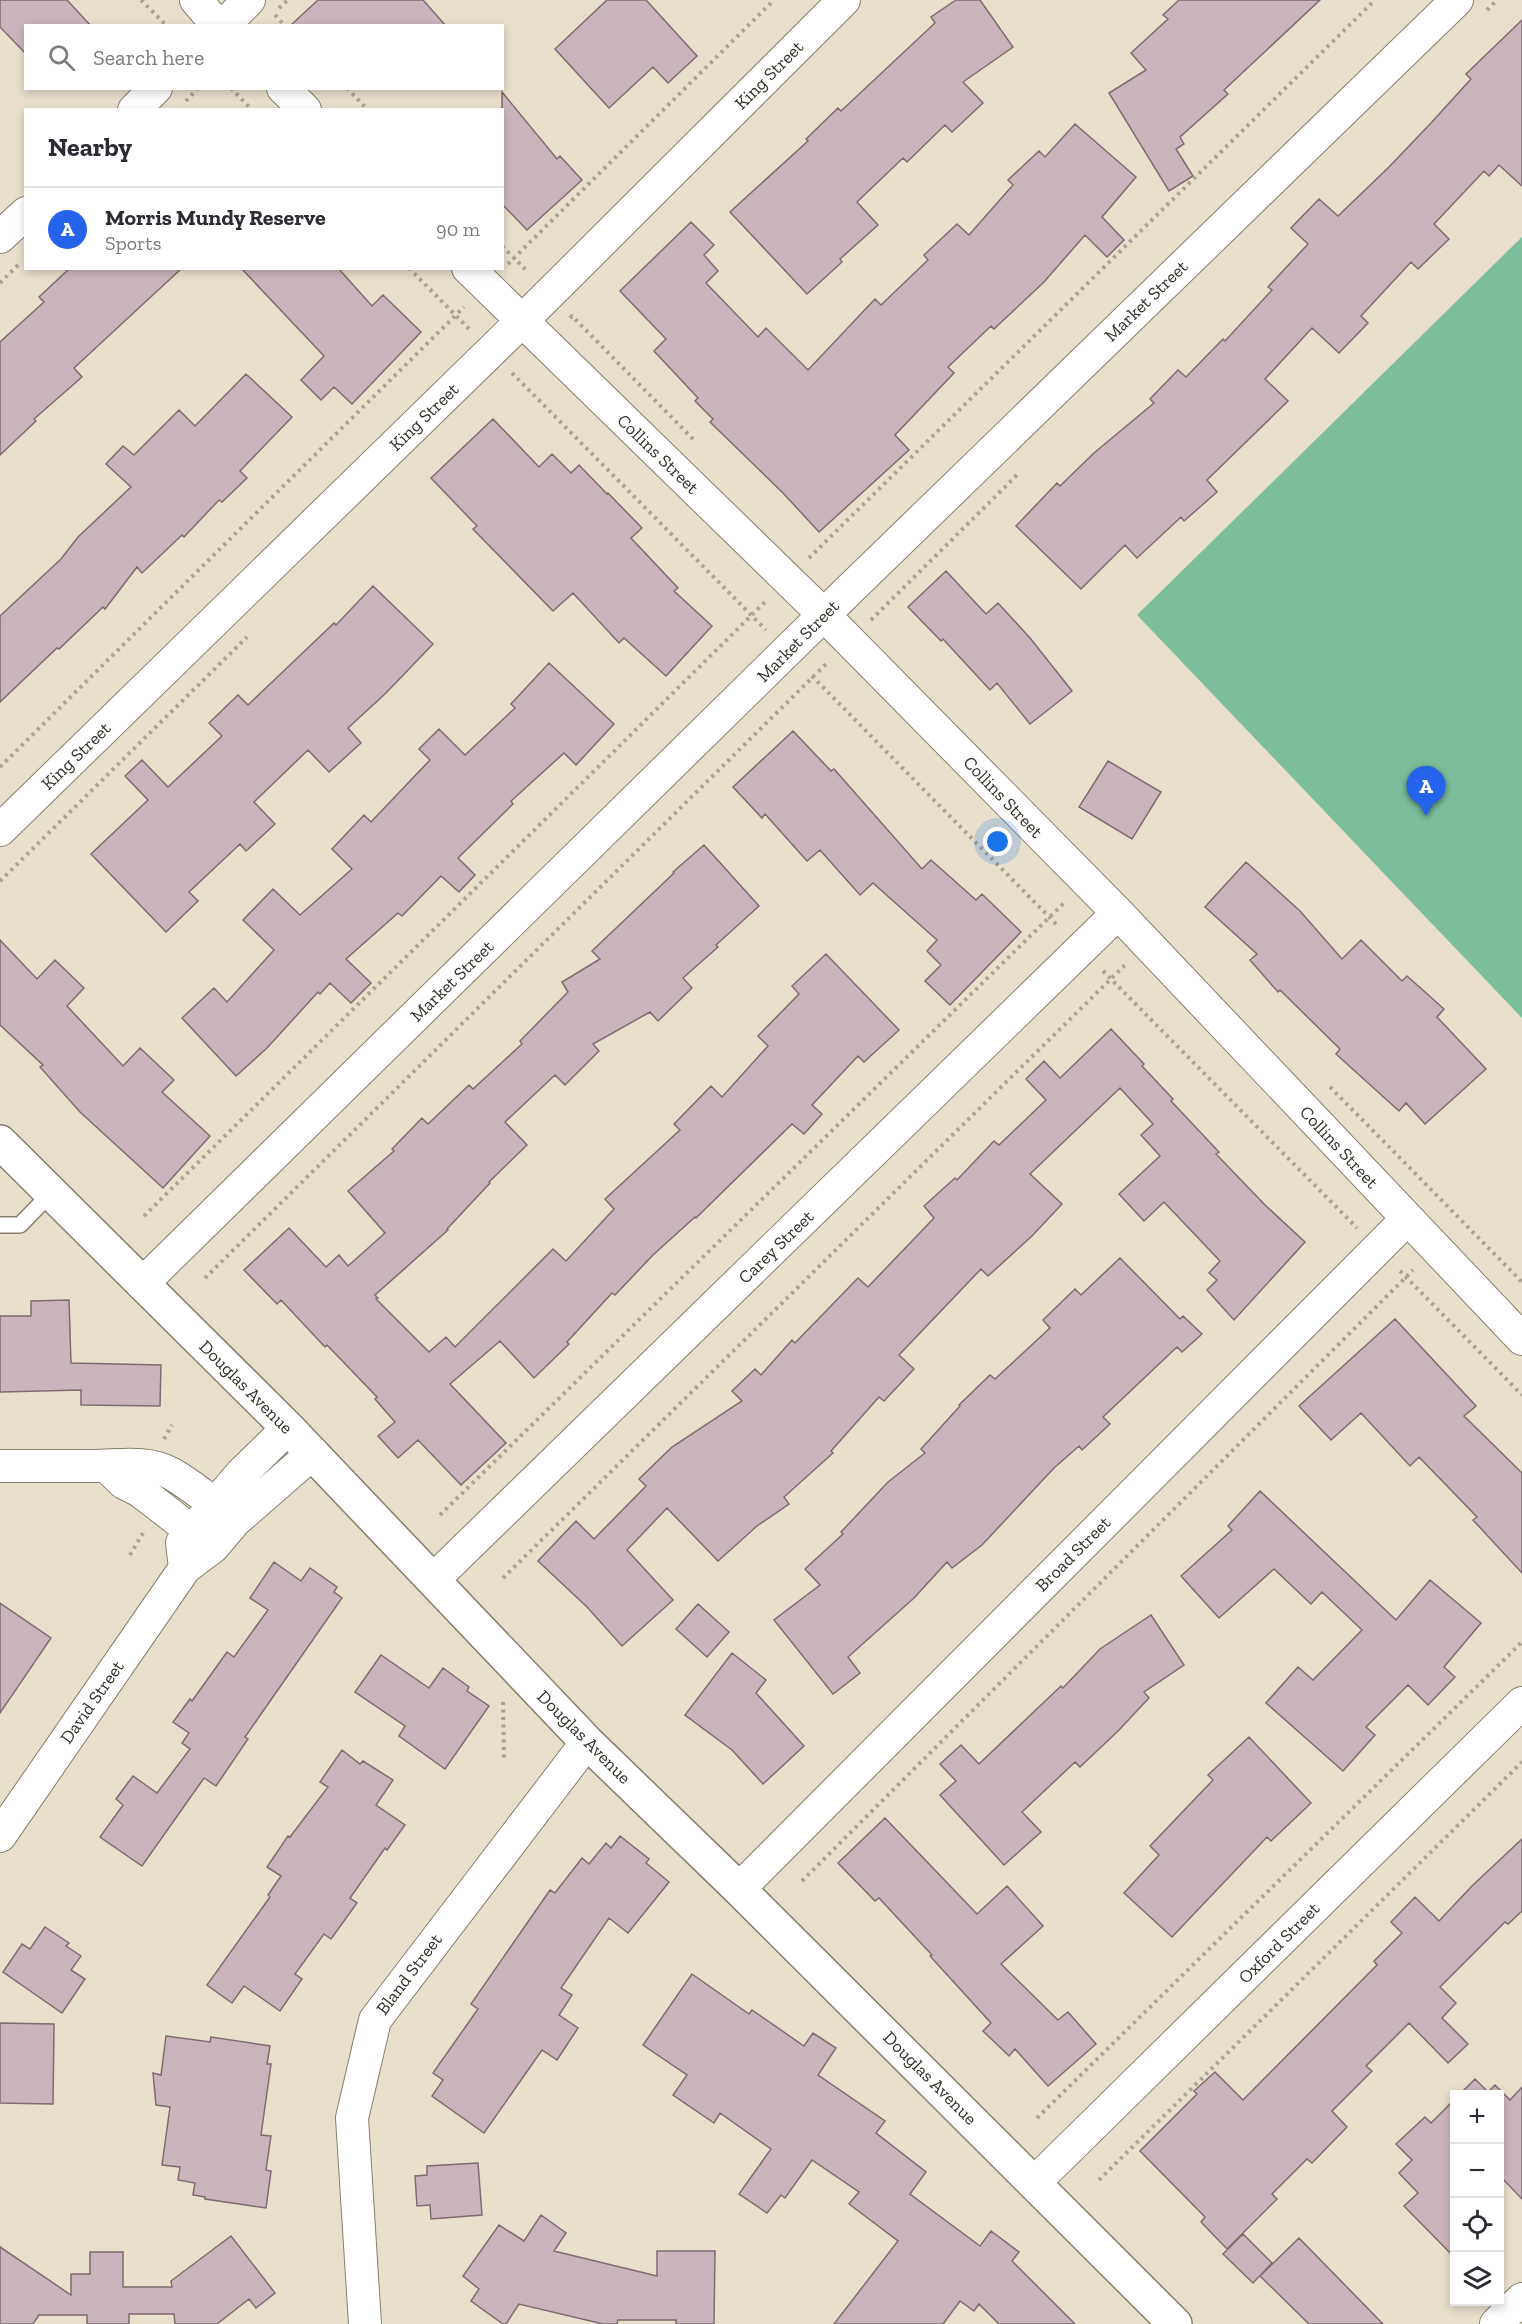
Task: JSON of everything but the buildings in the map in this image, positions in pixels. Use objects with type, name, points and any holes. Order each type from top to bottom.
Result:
[{"type":"main road","name":"Douglas Avenue","points":[[0,1142],[313,1453],[586,1742],[739,1889],[1175,2324]]},
{"type":"street","points":[[196,0],[219,24]]},
{"type":"street","points":[[223,24],[249,0]]},
{"type":"street","name":"King Street","points":[[0,830],[522,321],[844,0]]},
{"type":"street","name":"Market Street","points":[[142,1284],[1453,1]]},
{"type":"street","points":[[136,108],[154,90]]},
{"type":"street","points":[[285,90],[303,108]]},
{"type":"street","points":[[0,237],[24,215]]},
{"type":"street","name":"Collins Street","points":[[477,277],[788,580],[835,604],[1086,881],[1522,1339]]},
{"type":"street","name":"Carey Street","points":[[434,1580],[1118,913]]},
{"type":"street","name":"Broad Street","points":[[739,1889],[1407,1219]]},
{"type":"street","name":"David Street","points":[[0,1836],[202,1540],[225,1512],[254,1460],[288,1428]]},
{"type":"street","name":"David Street","points":[[225,1512],[313,1453]]},
{"type":"street","points":[[0,1466],[106,1466],[130,1463],[152,1467],[171,1474],[225,1512]]},
{"type":"street","points":[[106,1466],[124,1483],[140,1491],[202,1540]]},
{"type":"street","name":"Oxford Street","points":[[1035,2182],[1522,1703]]},
{"type":"street","name":"Bland Street","points":[[365,2324],[352,2118],[375,2020],[586,1742]]},
{"type":"street","points":[[1496,2324],[1522,2300]]},
{"type":"lane","points":[[0,1226],[20,1226],[51,1193]]},
{"type":"path","points":[[141,0],[165,24]]},
{"type":"path","points":[[504,252],[774,0]]},
{"type":"path","points":[[144,1216],[1375,0]]},
{"type":"path","points":[[233,90],[250,108]]},
{"type":"path","points":[[349,90],[366,108]]},
{"type":"path","points":[[0,283],[24,260]]},
{"type":"path","points":[[411,270],[1522,1395]]},
{"type":"path","points":[[0,767],[456,316],[477,277]]},
{"type":"path","points":[[505,382],[572,316],[703,450]]},
{"type":"path","points":[[801,549],[810,558],[835,604],[879,628]]},
{"type":"path","points":[[0,881],[252,632]]},
{"type":"path","points":[[440,1515],[1086,881]]},
{"type":"path","points":[[503,1578],[1147,944]]},
{"type":"path","points":[[1328,1085],[1522,1282]]},
{"type":"path","points":[[802,1881],[1462,1221]]},
{"type":"path","points":[[1037,2118],[1522,1642]]},
{"type":"path","points":[[503,1698],[504,1758]]},
{"type":"path","points":[[1099,2180],[1522,1762]]},
{"type":"green space","points":[[1522,237],[1522,1018],[1137,615]]},
{"type":"place","name":"Morris Mundy Reserve","points":[[1426,816]]}]
